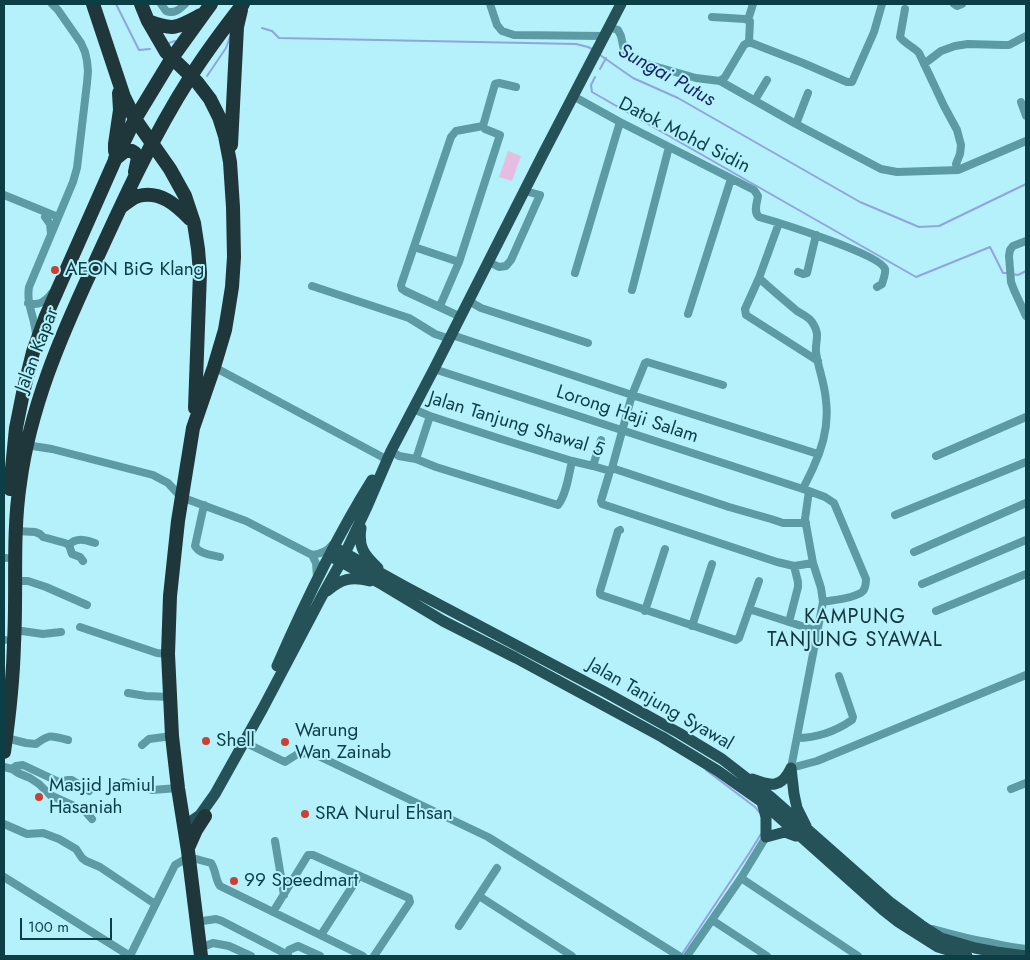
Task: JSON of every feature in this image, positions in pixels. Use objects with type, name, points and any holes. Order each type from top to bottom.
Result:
[{"type":"highway","points":[[92,4],[119,84],[135,119],[170,169],[181,189],[194,224],[198,249],[200,273],[196,388],[193,426],[181,497],[170,596],[168,654],[172,736],[200,952]]},
{"type":"highway","points":[[141,4],[148,21],[166,52],[197,82],[210,99],[219,117],[230,162]]},
{"type":"highway","points":[[193,426],[225,330],[232,287],[234,224],[230,162],[238,27],[242,4]]},
{"type":"highway","name":"Jalan Kapar","points":[[4,670],[15,581],[16,531],[20,485],[32,420],[71,315],[152,142],[191,76],[242,4]]},
{"type":"highway","points":[[148,21],[163,26],[176,27],[183,25],[208,8]]},
{"type":"highway","name":"Jalan Kapar","points":[[5,745],[14,654],[8,637],[5,558],[8,514],[16,428],[36,342],[115,160],[135,119],[172,58],[208,8]]},
{"type":"highway","points":[[191,32],[192,46],[196,50],[210,48]]},
{"type":"highway","points":[[115,160],[115,144],[120,110],[119,84]]},
{"type":"highway","points":[[115,160],[125,151],[135,153],[138,158],[133,180]]},
{"type":"highway","points":[[120,207],[137,197],[154,195],[165,198],[178,206],[194,224]]},
{"type":"highway","points":[[198,323],[204,334],[209,336],[218,335],[225,330]]},
{"type":"highway","points":[[182,810],[192,813],[205,812]]},
{"type":"highway","points":[[188,854],[196,830],[205,812]]},
{"type":"main road","points":[[246,738],[300,614],[332,552],[388,455],[451,337],[621,4]]},
{"type":"main road","points":[[184,826],[205,812],[263,708],[343,558],[388,455]]},
{"type":"main road","points":[[366,509],[359,539],[363,551],[384,580]]},
{"type":"main road","name":"Jalan Tanjung Syawal","points":[[332,552],[384,580],[443,620],[662,737],[718,771],[805,835]]},
{"type":"main road","points":[[322,596],[340,582],[351,578],[384,580]]},
{"type":"main road","name":"Jalan Tanjung Syawal","points":[[384,580],[406,587],[605,692],[722,759],[771,797],[805,835],[883,910],[897,921],[921,931],[938,947],[1026,956]]},
{"type":"main road","points":[[743,776],[774,785],[782,782],[791,768]]},
{"type":"main road","points":[[762,802],[766,817],[766,837],[784,832],[805,835],[796,808],[791,768]]},
{"type":"street","points":[[36,342],[35,327],[28,303],[29,287],[73,182],[77,168],[88,71],[85,52],[81,43],[52,4]]},
{"type":"street","points":[[161,4],[169,12],[179,10],[185,4]]},
{"type":"street","points":[[490,4],[502,31],[514,35],[604,36],[618,30],[624,50],[643,63],[696,78],[720,81],[881,169],[897,172],[958,170],[1026,141]]},
{"type":"street","points":[[749,42],[751,23],[748,20],[753,4]]},
{"type":"street","points":[[749,42],[847,82],[852,82],[874,32],[882,4]]},
{"type":"street","points":[[954,4],[957,6],[962,4]]},
{"type":"street","points":[[905,9],[900,37],[916,50],[957,130],[961,145],[956,164],[958,170]]},
{"type":"street","points":[[712,17],[748,20]]},
{"type":"street","points":[[924,64],[941,51],[955,46],[968,44],[1002,46],[1009,45],[1026,36]]},
{"type":"street","points":[[720,81],[725,77],[744,45],[749,42]]},
{"type":"street","points":[[754,100],[767,80]]},
{"type":"street","points":[[483,126],[497,83],[516,88]]},
{"type":"street","points":[[796,124],[808,93]]},
{"type":"street","name":"Datok Mohd Sidin","points":[[573,96],[754,190],[758,196],[756,215],[816,235],[872,258],[884,267],[886,271],[882,284],[877,286]]},
{"type":"street","points":[[1021,102],[1026,116]]},
{"type":"street","points":[[574,274],[620,122]]},
{"type":"street","points":[[440,306],[459,262],[500,138],[500,135],[483,126],[456,131],[451,136],[401,285],[402,289],[461,317]]},
{"type":"street","points":[[632,290],[670,147]]},
{"type":"street","points":[[688,314],[731,179]]},
{"type":"street","points":[[489,262],[499,267],[506,266],[511,260],[540,195],[525,191]]},
{"type":"street","points":[[4,195],[57,219]]},
{"type":"street","points":[[4,200],[45,214],[63,206]]},
{"type":"street","points":[[45,214],[50,224],[51,234]]},
{"type":"street","points":[[779,223],[759,278],[745,309],[746,315],[818,361]]},
{"type":"street","points":[[798,272],[807,273],[816,235]]},
{"type":"street","points":[[1026,240],[1013,246],[1009,256],[1014,290],[1026,316]]},
{"type":"street","points":[[414,247],[459,262]]},
{"type":"street","points":[[759,278],[780,297],[811,320],[816,330],[816,350],[827,416],[821,450],[806,490],[805,516],[813,563],[821,588],[822,602],[791,768],[817,761],[1026,675]]},
{"type":"street","points":[[28,303],[35,305],[45,301],[62,280]]},
{"type":"street","points":[[312,286],[409,318],[435,334],[451,337],[818,454]]},
{"type":"street","points":[[469,301],[481,308],[588,342]]},
{"type":"street","points":[[723,384],[647,362],[643,366],[632,395],[601,499],[602,504],[794,566],[813,563]]},
{"type":"street","points":[[214,367],[388,455],[416,458],[436,467],[555,504],[561,502],[572,462]]},
{"type":"street","name":"Lorong Haji Salam","points":[[434,369],[825,497],[834,503],[866,579],[866,586],[863,592],[854,596],[822,602]]},
{"type":"street","name":"Jalan Tanjung Shawal 5","points":[[413,409],[572,462],[611,470],[770,520],[783,523],[806,523]]},
{"type":"street","points":[[416,458],[430,416]]},
{"type":"street","points":[[936,456],[1026,418]]},
{"type":"street","points":[[593,466],[601,440]]},
{"type":"street","points":[[26,445],[52,449],[146,473],[168,484],[181,497],[246,522],[312,555],[319,554],[330,548],[346,527]]},
{"type":"street","points":[[895,514],[1026,462]]},
{"type":"street","points":[[914,552],[1026,503]]},
{"type":"street","points":[[204,505],[195,546],[199,551],[220,557]]},
{"type":"street","points":[[620,530],[601,595],[738,640],[759,581]]},
{"type":"street","points":[[16,531],[35,532],[43,537],[65,542],[69,545],[72,554],[83,561]]},
{"type":"street","points":[[69,545],[77,539],[95,543]]},
{"type":"street","points":[[922,584],[1026,540]]},
{"type":"street","points":[[645,611],[666,549]]},
{"type":"street","points":[[312,555],[316,564],[317,581]]},
{"type":"street","points":[[692,626],[712,564]]},
{"type":"street","points":[[790,622],[798,587],[794,566]]},
{"type":"street","points":[[936,611],[1026,574]]},
{"type":"street","points":[[15,581],[28,581],[87,605]]},
{"type":"street","points":[[749,609],[817,631]]},
{"type":"street","points":[[80,627],[157,653],[168,654]]},
{"type":"street","points":[[8,637],[61,632]]},
{"type":"street","points":[[797,738],[813,737],[852,720],[853,717],[839,676]]},
{"type":"street","points":[[128,693],[170,697]]},
{"type":"street","points":[[5,745],[36,744],[51,736],[68,740]]},
{"type":"street","points":[[142,744],[149,739],[172,736]]},
{"type":"street","points":[[246,738],[285,762],[296,754],[310,752],[488,837],[679,956]]},
{"type":"street","points":[[8,768],[23,765],[59,782],[72,780],[90,791]]},
{"type":"street","points":[[8,768],[30,778],[50,795],[85,811],[92,819]]},
{"type":"street","points":[[124,782],[152,790],[178,788]]},
{"type":"street","points":[[1011,789],[1026,783]]},
{"type":"street","points":[[4,824],[27,834],[43,833],[76,848],[86,861],[112,875],[155,904]]},
{"type":"street","points":[[688,956],[741,878],[766,837]]},
{"type":"street","points":[[275,841],[284,895]]},
{"type":"street","points":[[4,878],[130,956],[175,865],[188,854],[211,862],[214,867],[216,881],[220,886],[363,956]]},
{"type":"street","points":[[273,912],[308,856],[313,855],[409,898],[410,902],[374,956]]},
{"type":"street","points":[[459,926],[497,868]]},
{"type":"street","points":[[321,935],[359,876]]},
{"type":"street","points":[[741,878],[858,956]]},
{"type":"street","points":[[479,896],[572,956]]},
{"type":"street","points":[[196,922],[216,920],[222,922],[287,956],[289,950],[298,946],[320,956]]},
{"type":"street","points":[[712,920],[767,956]]},
{"type":"street","points":[[921,931],[1026,949]]},
{"type":"street","points":[[921,931],[943,956]]},
{"type":"street","points":[[200,952],[213,943],[229,946],[251,956]]},
{"type":"shaded area","points":[[508,151],[521,156],[512,181],[499,177]]},
{"type":"waterway","points":[[116,4],[139,50],[150,49]]},
{"type":"waterway","name":"Sungai Putus","points":[[262,28],[272,31],[279,38],[576,44],[592,49]]},
{"type":"waterway","points":[[207,76],[226,48],[230,37]]},
{"type":"waterway","points":[[169,43],[175,41]]},
{"type":"waterway","name":"Sungai Putus","points":[[600,55],[633,78],[678,98],[860,202],[919,227],[939,226],[1026,184]]},
{"type":"waterway","points":[[600,69],[606,58]]},
{"type":"waterway","points":[[595,77],[591,85],[592,92],[916,277],[990,247],[1003,273],[1007,273]]},
{"type":"waterway","points":[[1012,274],[1018,275],[1026,271]]},
{"type":"waterway","points":[[706,770],[759,812]]},
{"type":"waterway","points":[[682,954],[761,834]]},
{"type":"place","name":"AEON BiG Klang","points":[[55,270]]},
{"type":"place","name":"Shell","points":[[206,741]]},
{"type":"place","name":"Warung Wan Zainab","points":[[285,742]]},
{"type":"place","name":"Masjid Jamiul Hasaniah","points":[[39,797]]},
{"type":"place","name":"SRA Nurul Ehsan","points":[[305,814]]},
{"type":"place","name":"99 Speedmart","points":[[234,881]]},
{"type":"district","name":"KAMPUNG TANJUNG SYAWAL","points":[[855,630]]}]
